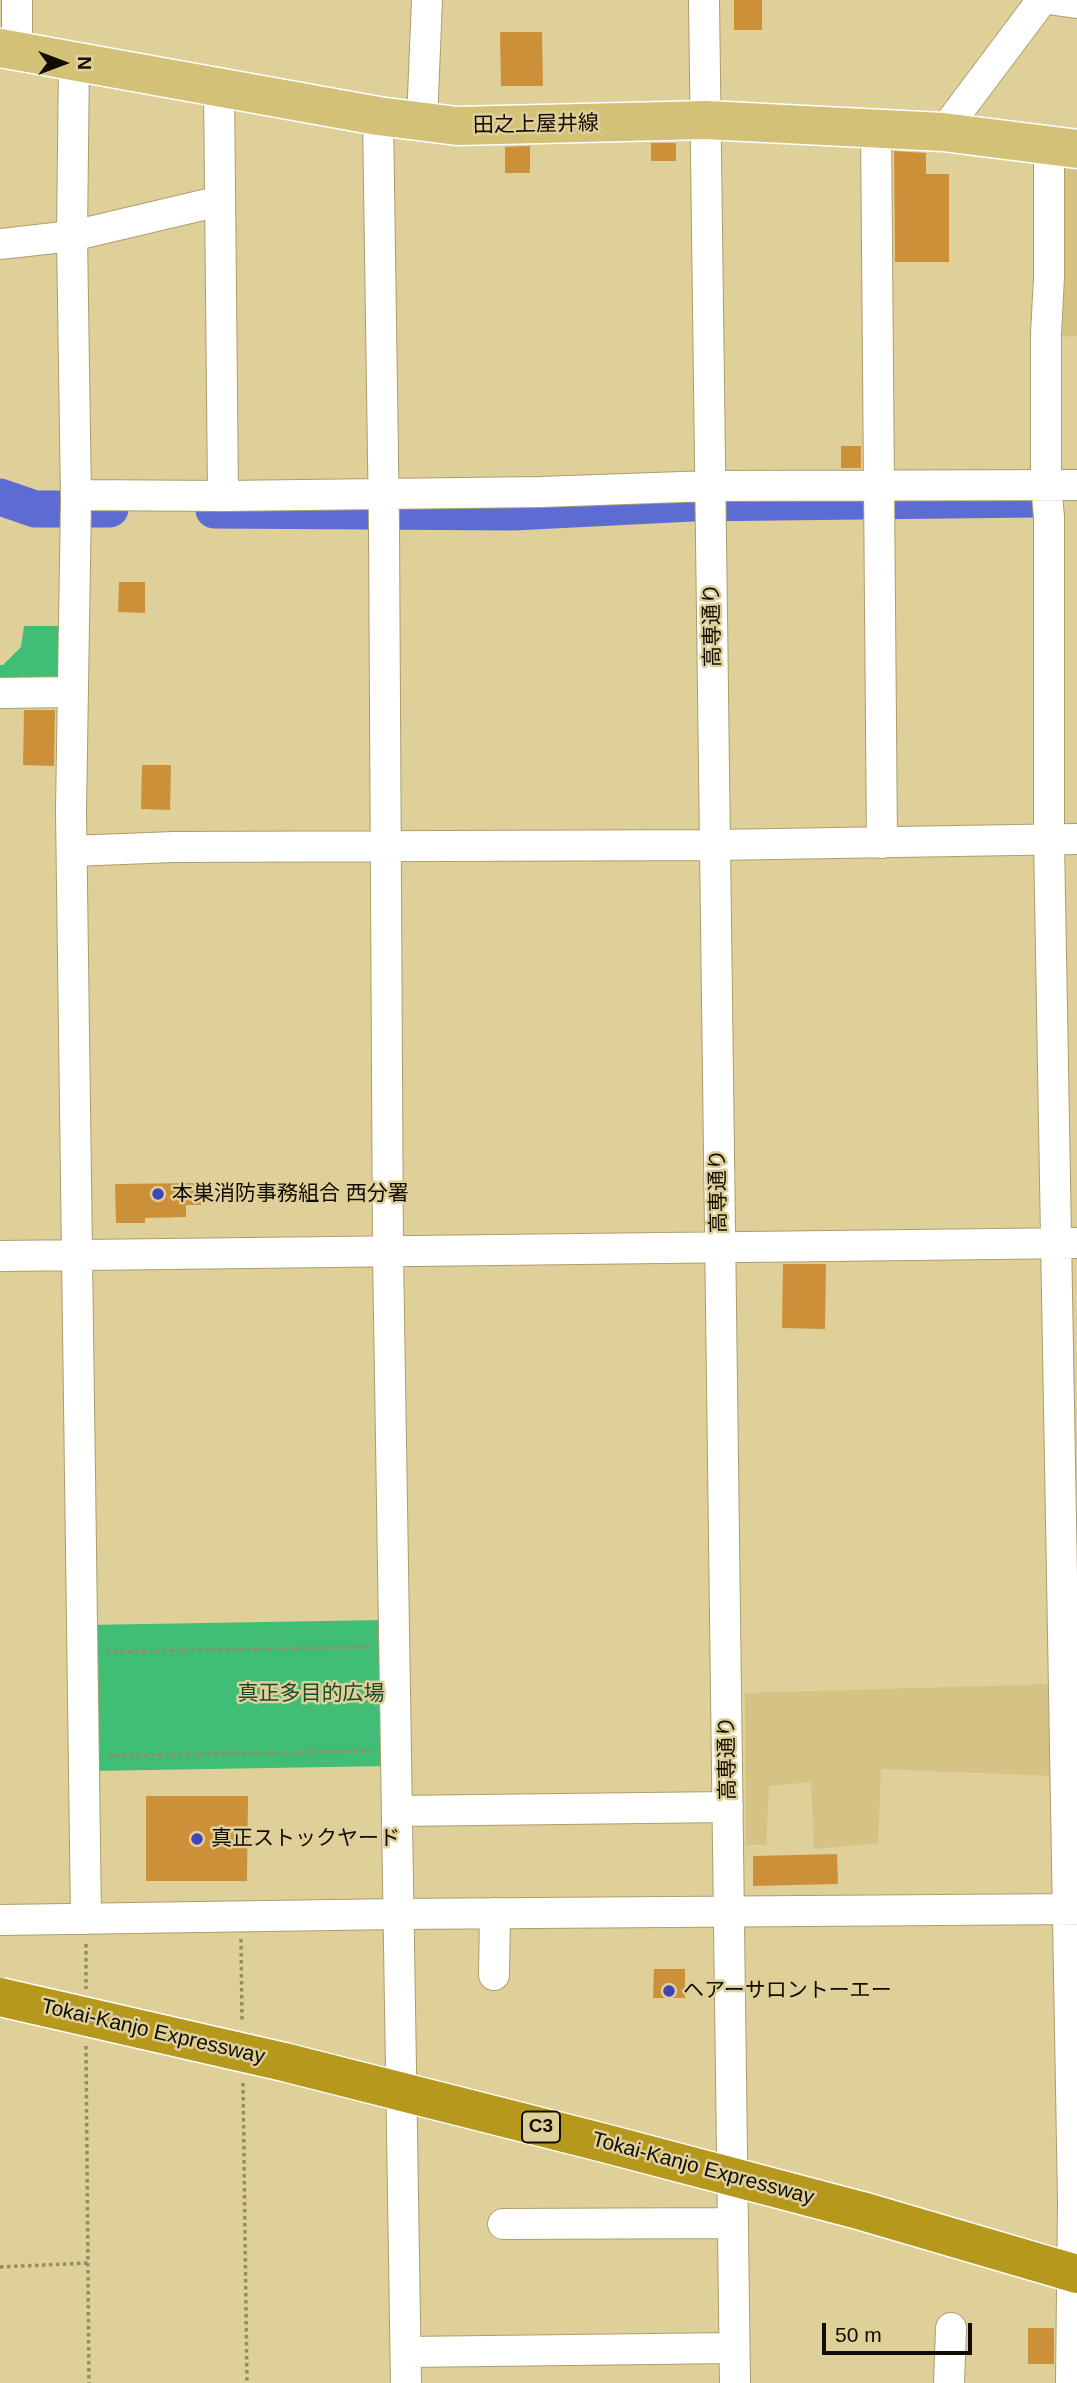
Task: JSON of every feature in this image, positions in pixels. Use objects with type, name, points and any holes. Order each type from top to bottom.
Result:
[{"type":"highway","name":"Tokai-Kanjo Expressway","points":[[0,1997],[284,2062],[604,2143],[862,2211],[1077,2274]]},
{"type":"main road","name":"田之上屋井線","points":[[9,49],[378,117],[457,126],[706,120],[943,132],[1063,147]]},
{"type":"street","points":[[9,49],[17,0]]},
{"type":"street","points":[[422,121],[427,0]]},
{"type":"street","name":"高専通り","points":[[704,0],[735,2383]]},
{"type":"street","points":[[943,132],[1042,0]]},
{"type":"street","points":[[1055,0],[1077,3]]},
{"type":"street","points":[[74,61],[72,236],[76,504],[72,851],[86,1919]]},
{"type":"street","points":[[219,87],[223,496]]},
{"type":"street","points":[[378,117],[384,494],[388,1253],[406,2383]]},
{"type":"street","points":[[876,128],[882,843]]},
{"type":"street","points":[[1063,147],[1046,484],[1063,839],[1073,1909],[1071,2383]]},
{"type":"street","points":[[0,244],[72,236],[220,201]]},
{"type":"street","points":[[76,504],[223,496],[384,494],[711,498],[879,485],[1077,485]]},
{"type":"street","points":[[0,693],[73,692]]},
{"type":"street","points":[[72,851],[174,847],[715,845],[1063,839]]},
{"type":"street","points":[[0,1256],[1066,1243]]},
{"type":"street","points":[[397,1811],[729,1807]]},
{"type":"street","points":[[0,1920],[1073,1909]]},
{"type":"street","points":[[494,1975],[495,1913]]},
{"type":"street","points":[[503,2224],[733,2223]]},
{"type":"street","points":[[949,2383],[951,2328]]},
{"type":"street","points":[[406,2352],[734,2348]]},
{"type":"path","points":[[103,1652],[368,1647],[395,1649]]},
{"type":"path","points":[[103,1756],[372,1751]]},
{"type":"path","points":[[241,1916],[242,2026]]},
{"type":"path","points":[[86,1919],[86,1994]]},
{"type":"path","points":[[86,2045],[89,2383]]},
{"type":"path","points":[[243,2081],[247,2383]]},
{"type":"path","points":[[0,2267],[88,2263]]},
{"type":"shaded area","points":[[1060,160],[1077,162],[1077,336],[1060,337]]},
{"type":"shaded area","points":[[1055,1684],[1053,1776],[881,1769],[878,1843],[814,1849],[811,1782],[769,1786],[766,1845],[746,1845],[745,1693]]},
{"type":"green space","points":[[24,626],[66,626],[63,681],[0,685],[0,665],[21,647]]},
{"type":"green space","name":"真正多目的広場","points":[[385,1620],[388,1766],[89,1771],[86,1625]]},
{"type":"building","points":[[734,0],[762,0],[762,30],[734,30]]},
{"type":"building","points":[[500,32],[542,32],[543,86],[501,86]]},
{"type":"building","points":[[651,143],[676,143],[676,161],[651,161]]},
{"type":"building","points":[[530,146],[530,173],[505,173],[505,147]]},
{"type":"building","points":[[894,151],[926,153],[926,174],[949,174],[949,262],[895,262]]},
{"type":"building","points":[[841,446],[861,446],[861,468],[841,468]]},
{"type":"building","points":[[119,582],[145,582],[145,613],[118,612]]},
{"type":"building","points":[[24,710],[55,710],[54,766],[23,765]]},
{"type":"building","points":[[142,765],[171,765],[170,810],[141,809]]},
{"type":"building","name":"本巣消防事務組合 西分署","points":[[201,1183],[201,1205],[186,1205],[186,1217],[145,1218],[145,1223],[116,1223],[115,1184]]},
{"type":"building","points":[[783,1264],[826,1264],[825,1329],[782,1328]]},
{"type":"building","name":"真正ストックヤード","points":[[146,1796],[248,1796],[247,1881],[146,1881]]},
{"type":"building","points":[[837,1854],[838,1884],[753,1886],[753,1856]]},
{"type":"building","name":"ヘアーサロントーエー","points":[[654,1969],[685,1969],[685,1998],[653,1998]]},
{"type":"building","points":[[1028,2328],[1054,2328],[1054,2364],[1028,2364]]},
{"type":"waterway","points":[[0,497],[35,509],[110,509]]},
{"type":"waterway","points":[[214,510],[513,512],[692,503],[1034,499]]},
{"type":"place","name":"本巣消防事務組合 西分署","points":[[158,1194]]},
{"type":"place","name":"真正ストックヤード","points":[[197,1839]]},
{"type":"place","name":"ヘアーサロントーエー","points":[[669,1991]]}]
